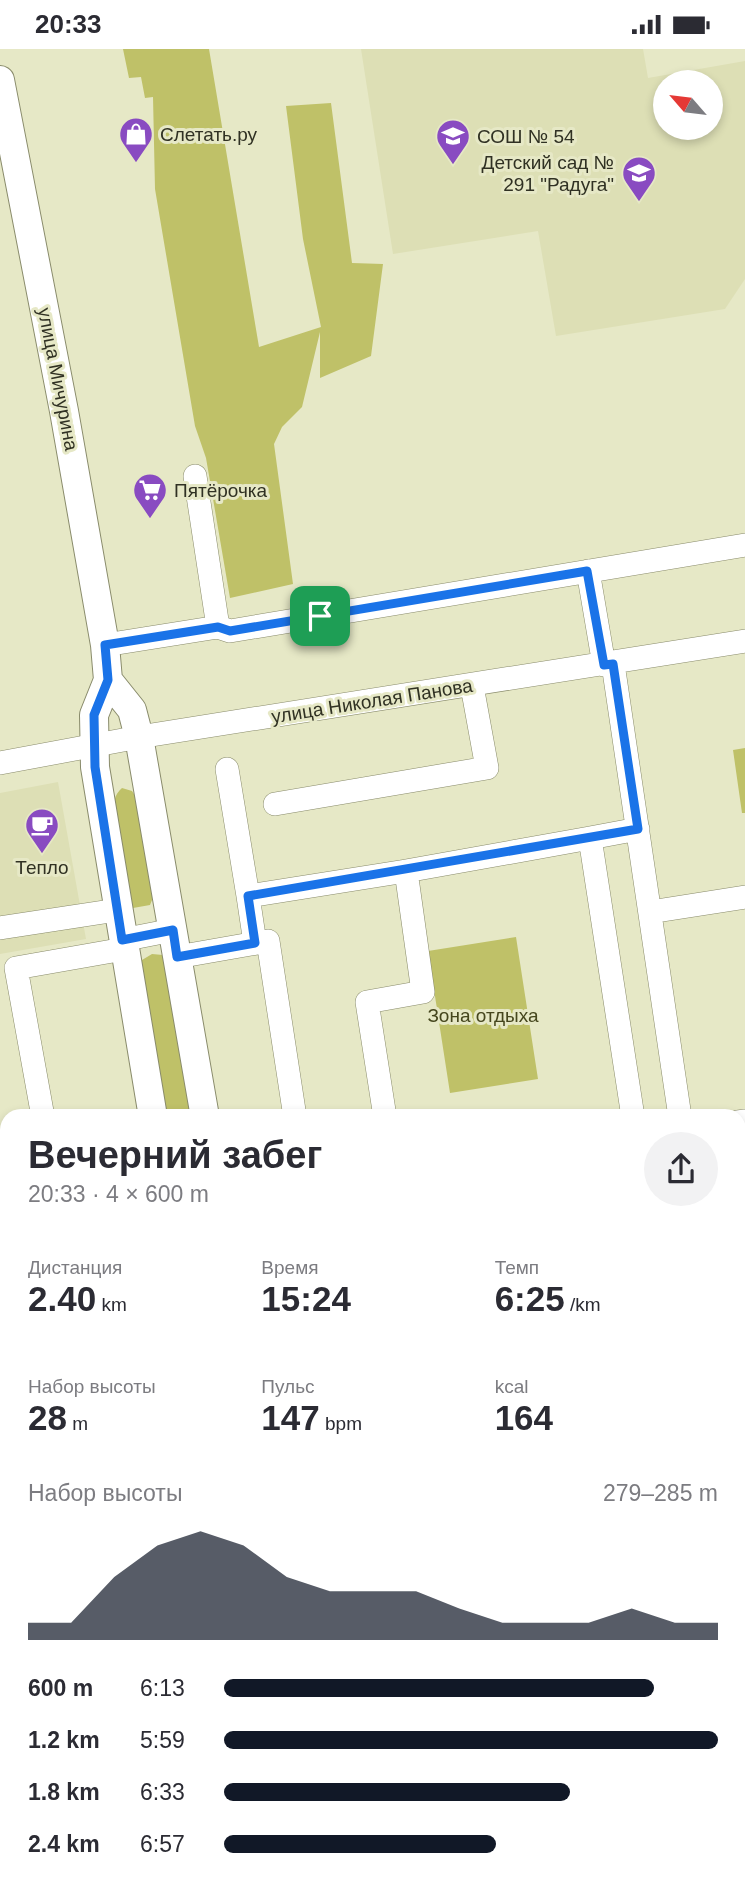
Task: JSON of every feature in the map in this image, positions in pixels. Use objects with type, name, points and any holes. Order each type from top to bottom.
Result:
[{"type":"main road","name":"улица Мичурина","points":[[0,80],[64,411],[105,645],[108,680],[94,715],[98,800],[152,1109]]},
{"type":"main road","points":[[108,680],[132,710],[139,737],[204,1109]]},
{"type":"street","points":[[195,476],[218,627]]},
{"type":"street","points":[[105,645],[218,627],[230,631],[744,545]]},
{"type":"street","points":[[587,571],[609,665],[638,829],[679,1109]]},
{"type":"street","name":"улица Николая Панова","points":[[0,763],[139,737],[609,665],[745,641]]},
{"type":"street","points":[[275,804],[487,768],[472,685]]},
{"type":"street","points":[[227,769],[255,943]]},
{"type":"street","points":[[248,896],[406,871],[638,829]]},
{"type":"street","points":[[590,838],[632,1109]]},
{"type":"street","points":[[384,1109],[367,1002],[423,992],[406,871]]},
{"type":"street","points":[[650,912],[745,897]]},
{"type":"street","points":[[0,928],[117,909]]},
{"type":"street","points":[[42,1109],[16,968],[123,944],[268,941],[294,1109]]},
{"type":"shaded area","points":[[361,49],[643,49],[648,78],[653,77],[653,140],[723,140],[723,70],[694,70],[745,61],[745,279],[725,309],[556,336],[538,231],[393,254]]},
{"type":"shaded area","points":[[58,782],[86,939],[0,954],[0,793]]},
{"type":"green space","points":[[123,49],[209,49],[259,347],[321,327],[303,239],[286,106],[331,103],[352,263],[383,264],[371,356],[320,378],[320,332],[302,407],[282,427],[274,444],[293,584],[230,598],[206,458],[195,426],[155,189],[153,97],[145,98],[141,77],[129,78]]},
{"type":"green space","points":[[745,748],[745,813],[742,813],[733,750]]},
{"type":"green space","points":[[122,788],[132,791],[138,800],[154,895],[150,905],[133,908],[125,899],[112,824],[116,797]]},
{"type":"green space","name":"Зона отдыха","points":[[516,937],[538,1079],[450,1093],[428,951]]},
{"type":"green space","points":[[152,954],[163,955],[195,1109],[163,1109],[137,973],[142,960]]},
{"type":"place","name":"Слетать.ру","points":[[136,164]]},
{"type":"place","name":"СОШ № 54","points":[[453,166]]},
{"type":"place","name":"Детский сад № 291 \"Радуга\"","points":[[639,203]]},
{"type":"place","name":"Пятёрочка","points":[[150,520]]},
{"type":"place","name":"Тепло","points":[[42,855]]},
{"type":"route","points":[[587,571],[604,665],[613,664],[638,829],[406,871],[248,896],[255,943],[177,957],[173,930],[122,940],[98,800],[95,767],[94,715],[108,680],[105,645],[218,627],[230,631],[320,616],[587,571]]}]
